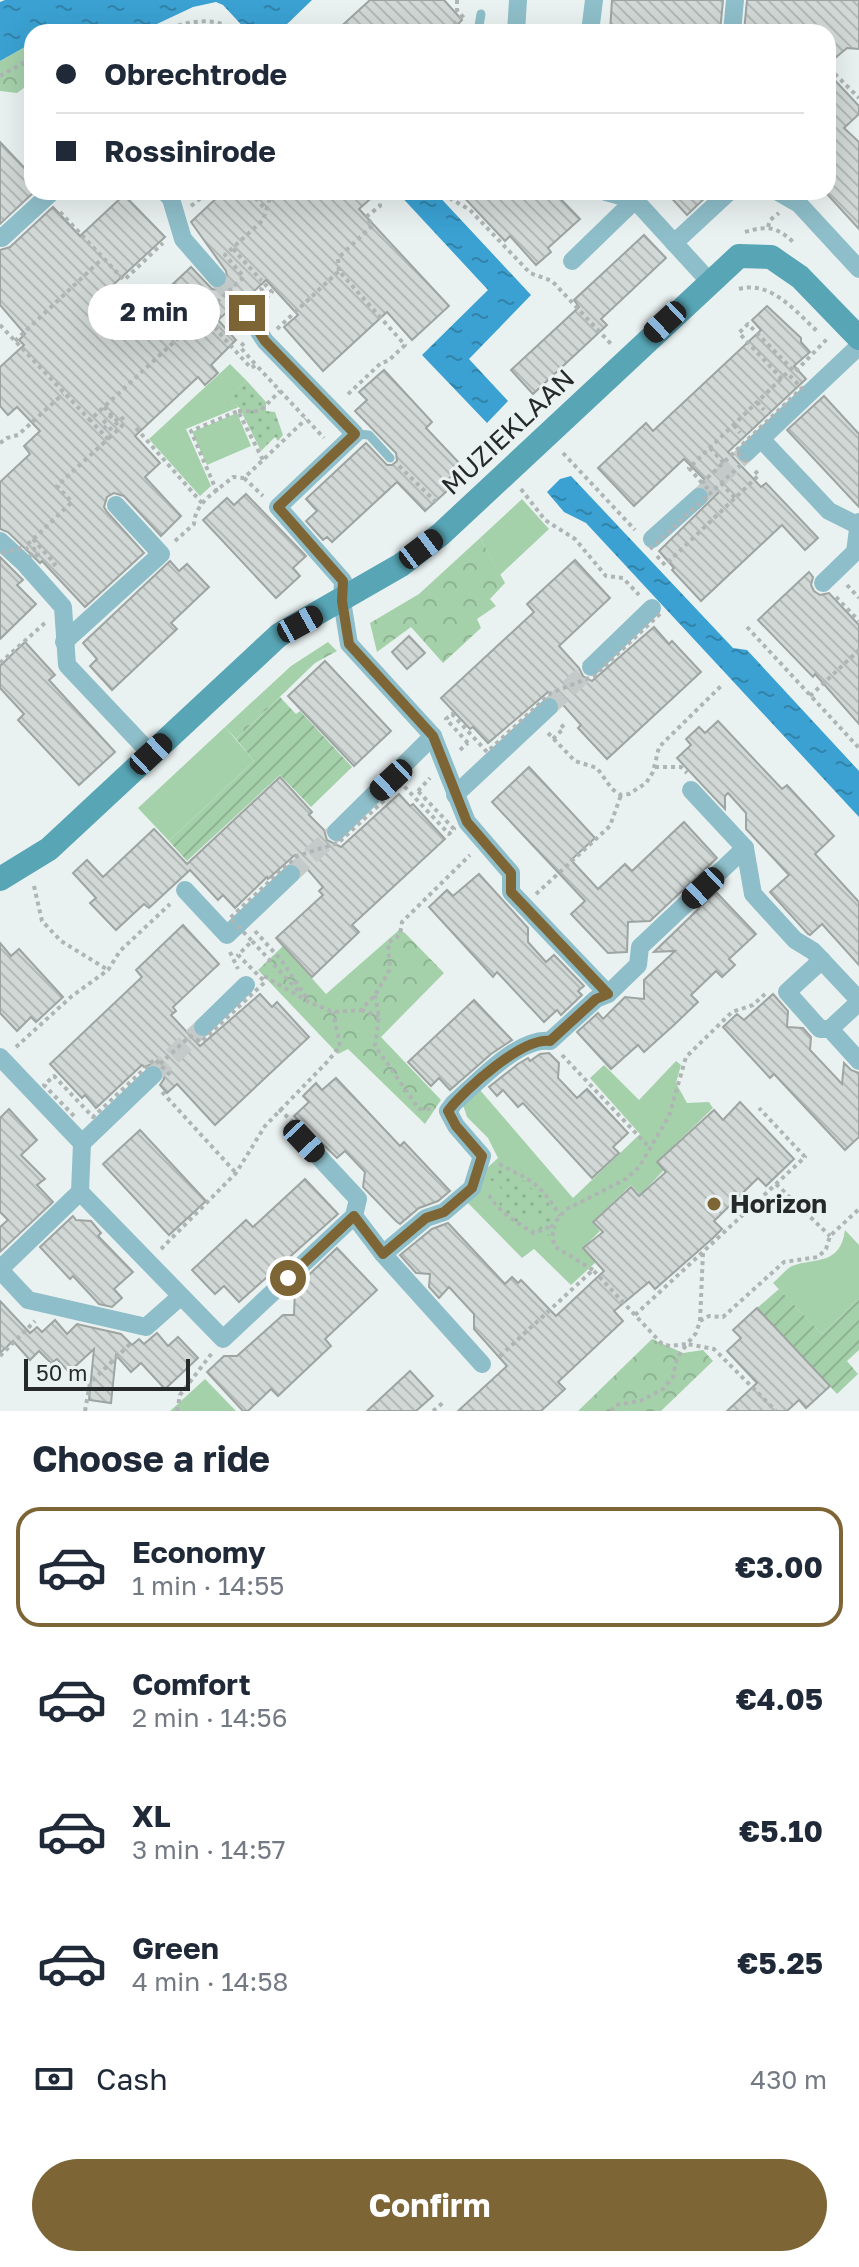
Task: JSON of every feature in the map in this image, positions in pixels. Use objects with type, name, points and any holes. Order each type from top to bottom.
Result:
[{"type":"street","points":[[516,24],[518,0]]},
{"type":"street","points":[[591,24],[594,0]]},
{"type":"street","points":[[733,24],[735,0]]},
{"type":"street","points":[[0,236],[2,238],[44,200]]},
{"type":"street","points":[[171,200],[183,239],[224,283]]},
{"type":"street","points":[[572,261],[635,200],[709,281]]},
{"type":"street","points":[[674,243],[720,200]]},
{"type":"street","points":[[792,200],[859,269]]},
{"type":"street","name":"MUZIEKLAAN","points":[[0,879],[49,849],[279,635],[401,565],[441,534],[739,256],[771,257],[800,277],[854,347]]},
{"type":"street","points":[[247,313],[265,341],[355,434],[278,507],[343,581],[342,601],[349,644],[433,736],[467,822],[511,873],[511,892],[608,994]]},
{"type":"street","points":[[743,455],[854,347]]},
{"type":"street","points":[[761,439],[829,511],[858,524],[855,552],[823,583]]},
{"type":"street","points":[[656,536],[704,491]]},
{"type":"street","points":[[64,642],[161,554],[116,505]]},
{"type":"street","points":[[1,547],[23,562],[63,607],[67,665],[151,754]]},
{"type":"street","points":[[591,667],[657,610]]},
{"type":"street","points":[[455,795],[542,714]]},
{"type":"street","points":[[336,832],[433,736]]},
{"type":"street","points":[[691,790],[745,848],[753,894],[795,940],[822,960],[859,1001],[830,1029],[820,1029],[787,992],[822,960]]},
{"type":"street","points":[[383,1254],[426,1218],[444,1212],[472,1188],[480,1164],[448,1111],[512,1053],[539,1040],[550,1041],[596,999],[608,994],[638,965],[640,947],[745,848]]},
{"type":"street","points":[[185,890],[227,935],[291,874]]},
{"type":"street","points":[[203,1027],[246,985]]},
{"type":"street","points":[[830,1029],[859,1061]]},
{"type":"street","points":[[1,1058],[82,1143]]},
{"type":"street","points":[[158,1073],[82,1143],[80,1192],[0,1270],[28,1300],[146,1327],[180,1297]]},
{"type":"street","points":[[80,1192],[223,1339],[354,1216],[358,1199],[304,1141]]},
{"type":"street","points":[[354,1216],[383,1254],[482,1364]]},
{"type":"lane","points":[[479,24],[481,14]]},
{"type":"lane","points":[[355,434],[369,435],[390,458]]},
{"type":"path","points":[[456,24],[462,16]]},
{"type":"path","points":[[182,24],[196,20],[217,24]]},
{"type":"path","points":[[0,76],[24,62]]},
{"type":"path","points":[[836,75],[859,98]]},
{"type":"path","points":[[53,200],[124,280],[180,228]]},
{"type":"path","points":[[257,200],[266,210]]},
{"type":"path","points":[[90,420],[204,315],[224,283],[244,277],[225,255],[263,220],[269,200]]},
{"type":"path","points":[[332,409],[405,345],[339,271],[338,258],[373,225],[366,217],[380,206],[380,200]]},
{"type":"path","points":[[456,200],[470,210],[530,273],[552,281],[615,348]]},
{"type":"path","points":[[232,248],[272,292],[268,296],[261,289]]},
{"type":"path","points":[[15,341],[103,258]]},
{"type":"path","points":[[265,341],[339,271]]},
{"type":"path","points":[[734,291],[742,287],[761,287],[776,295],[827,339],[854,347]]},
{"type":"path","points":[[204,315],[251,368],[256,365]]},
{"type":"path","points":[[782,379],[739,333],[748,324],[795,372],[827,339]]},
{"type":"path","points":[[0,325],[108,439]]},
{"type":"path","points":[[243,350],[337,450]]},
{"type":"path","points":[[787,373],[802,388],[721,483],[704,491],[689,468],[787,373]]},
{"type":"path","points":[[217,492],[191,431],[238,411],[260,411],[280,391]]},
{"type":"path","points":[[0,443],[18,435],[63,393]]},
{"type":"path","points":[[1,547],[25,547],[34,558],[38,554],[29,543],[72,502],[57,486],[122,426],[104,407]]},
{"type":"path","points":[[238,411],[263,460]]},
{"type":"path","points":[[112,415],[102,424],[108,431],[125,416]]},
{"type":"path","points":[[244,478],[306,419]]},
{"type":"path","points":[[136,428],[202,503]]},
{"type":"path","points":[[710,448],[724,463]]},
{"type":"path","points":[[561,451],[633,530],[656,536]]},
{"type":"path","points":[[743,455],[759,475],[665,565],[650,549],[704,491],[724,463],[743,455]]},
{"type":"path","points":[[390,458],[443,509]]},
{"type":"path","points":[[161,554],[194,524],[194,514],[202,503],[233,477],[244,478],[278,507]]},
{"type":"path","points":[[721,483],[735,498]]},
{"type":"path","points":[[468,743],[446,719],[452,714],[487,752],[551,693],[594,676],[657,610],[623,578],[606,576],[575,539],[545,520],[520,489]]},
{"type":"path","points":[[33,539],[47,556]]},
{"type":"path","points":[[823,583],[859,621]]},
{"type":"path","points":[[0,663],[63,607]]},
{"type":"path","points":[[747,627],[859,748]]},
{"type":"path","points":[[810,696],[859,650]]},
{"type":"path","points":[[542,714],[553,739],[575,761],[597,768],[612,789],[621,795],[636,791],[646,783],[655,767],[659,747],[721,686]]},
{"type":"path","points":[[553,739],[564,728]]},
{"type":"path","points":[[655,767],[681,767],[688,774],[691,790]]},
{"type":"path","points":[[309,1002],[230,918],[297,856],[338,843],[402,784],[449,834],[454,829],[418,791]]},
{"type":"path","points":[[523,906],[610,826],[621,795]]},
{"type":"path","points":[[361,1010],[375,995],[390,969],[388,943],[400,935],[402,922],[483,842]]},
{"type":"path","points":[[34,886],[42,921],[61,941],[108,970]]},
{"type":"path","points":[[1,1058],[72,996],[108,970],[120,951],[185,890]]},
{"type":"path","points":[[244,919],[282,961],[309,1002]]},
{"type":"path","points":[[227,935],[227,947],[246,985],[258,973],[333,1012],[361,1010],[379,1016]]},
{"type":"path","points":[[158,1073],[190,1036],[201,1042],[265,982],[238,955],[252,941]]},
{"type":"path","points":[[480,1164],[494,1203],[513,1220],[534,1233],[552,1226],[565,1210],[626,1179],[639,1167],[669,1116],[686,1057],[732,1012],[753,1005],[771,989],[787,992]]},
{"type":"path","points":[[375,995],[379,1016],[375,1046],[419,1109],[448,1111]]},
{"type":"path","points":[[148,1262],[236,1173],[265,1126],[340,1046],[333,1012]]},
{"type":"path","points":[[550,1041],[649,1147]]},
{"type":"path","points":[[74,1116],[44,1085],[54,1076],[93,1117],[155,1059],[158,1073],[172,1098],[236,1173]]},
{"type":"path","points":[[635,1315],[805,1157],[759,1108]]},
{"type":"path","points":[[480,1164],[529,1178],[549,1198],[560,1216]]},
{"type":"path","points":[[776,1184],[830,1236]]},
{"type":"path","points":[[700,1321],[709,1316],[723,1317],[784,1262],[818,1257],[826,1249],[830,1236],[859,1209]]},
{"type":"path","points":[[552,1226],[554,1246],[593,1270],[662,1344],[714,1349],[776,1411]]},
{"type":"path","points":[[611,1411],[616,1405],[640,1401],[663,1389],[673,1377],[677,1358],[696,1333],[700,1321],[703,1252]]},
{"type":"path","points":[[482,1364],[497,1360],[593,1270]]},
{"type":"path","points":[[0,1356],[51,1304]]},
{"type":"path","points":[[85,1411],[90,1383],[146,1327]]},
{"type":"path","points":[[177,1411],[180,1395],[223,1339]]},
{"type":"path","points":[[433,1411],[445,1401],[443,1411]]},
{"type":"green space","points":[[24,48],[24,88],[17,93],[0,91],[0,61]]},
{"type":"green space","points":[[230,364],[247,381],[225,401],[239,407],[186,429],[211,486],[200,496],[149,439]]},
{"type":"green space","points":[[247,381],[266,402],[266,411],[275,412],[283,435],[278,441],[275,437],[261,451],[239,407],[224,401]]},
{"type":"green space","points":[[237,413],[251,446],[207,465],[192,432]]},
{"type":"green space","points":[[522,499],[549,529],[500,575],[480,538]]},
{"type":"green space","points":[[480,538],[505,583],[490,599],[496,606],[477,619],[481,628],[443,663],[411,627],[377,652],[370,623],[419,594]]},
{"type":"green space","points":[[328,642],[337,651],[315,663],[236,739],[225,727],[291,666]]},
{"type":"green space","points":[[280,697],[296,714],[300,711],[352,767],[311,807],[280,775],[187,861],[169,841],[254,761],[236,739]]},
{"type":"green space","points":[[225,727],[254,761],[169,841],[138,808]]},
{"type":"green space","points":[[399,930],[444,973],[381,1037],[441,1100],[425,1124],[348,1049],[338,1054],[258,970],[283,946],[326,994]]},
{"type":"green space","points":[[676,1061],[681,1065],[676,1083],[687,1103],[709,1102],[713,1108],[657,1162],[664,1170],[640,1195],[631,1185],[592,1222],[600,1231],[583,1248],[596,1262],[571,1285],[534,1249],[522,1258],[466,1201],[486,1169],[498,1158],[488,1138],[467,1117],[463,1105],[480,1090],[573,1198],[640,1134],[590,1078],[604,1065],[639,1100]]},
{"type":"green space","points":[[491,1165],[528,1183],[535,1194],[545,1196],[557,1222],[553,1237],[538,1231],[542,1223],[536,1210],[516,1225],[508,1222],[499,1209],[500,1186],[486,1178]]},
{"type":"green space","points":[[845,1230],[859,1245],[859,1299],[822,1334],[773,1283],[792,1266],[832,1255],[838,1250]]},
{"type":"green space","points":[[779,1289],[822,1334],[859,1299],[859,1350],[847,1361],[858,1374],[837,1394],[757,1308]]},
{"type":"green space","points":[[652,1339],[683,1353],[703,1350],[713,1361],[661,1411],[578,1411]]},
{"type":"green space","points":[[205,1379],[236,1411],[170,1411]]},
{"type":"water","points":[[312,0],[287,24],[241,24],[223,5],[216,2],[193,7],[157,24],[24,24],[24,48],[0,61],[0,2]]},
{"type":"water","points":[[404,200],[442,200],[531,295],[469,359],[508,401],[487,423],[422,355],[488,290]]},
{"type":"water","points":[[571,476],[733,648],[747,650],[859,771],[859,817],[586,523],[564,512],[547,492],[560,479]]},
{"type":"building","points":[[370,0],[444,0],[462,20],[458,24],[344,24]]},
{"type":"building","points":[[612,0],[723,0],[721,24],[610,24]]},
{"type":"building","points":[[747,0],[859,0],[859,49],[847,48],[836,57],[836,24],[745,24]]},
{"type":"building","points":[[836,82],[859,106],[859,114],[844,128],[859,142],[859,229],[833,200],[836,200]]},
{"type":"building","points":[[0,142],[24,168],[26,200],[0,224]]},
{"type":"building","points":[[119,200],[129,200],[165,237],[113,285],[141,314],[191,267],[212,289],[220,290],[228,283],[226,271],[191,222],[214,200],[369,200],[359,209],[449,306],[412,340],[387,312],[323,371],[284,327],[298,315],[266,280],[250,295],[248,293],[218,320],[236,340],[211,365],[218,373],[205,385],[198,377],[135,436],[160,463],[145,477],[181,516],[161,536],[124,496],[114,493],[107,497],[104,507],[107,512],[144,553],[85,607],[42,561],[40,563],[8,532],[0,529],[0,482],[30,454],[24,446],[40,431],[17,407],[8,415],[0,406],[0,367],[24,345],[19,340],[25,334],[0,305],[0,250],[10,247],[53,207],[80,236]]},
{"type":"building","points":[[467,200],[562,200],[580,219],[548,248],[551,252],[536,265],[510,236],[505,241]]},
{"type":"building","points":[[673,200],[703,200],[687,215]]},
{"type":"building","points":[[644,235],[666,258],[601,319],[607,325],[533,394],[511,370],[579,307],[574,300]]},
{"type":"building","points":[[767,306],[801,338],[810,352],[794,366],[806,379],[728,452],[761,487],[766,483],[818,538],[805,550],[782,525],[701,601],[659,551],[718,493],[684,459],[634,506],[598,468],[646,423],[653,431],[761,330],[752,320]]},
{"type":"building","points":[[384,370],[432,422],[426,428],[462,466],[442,485],[447,491],[425,511],[397,482],[332,542],[327,537],[323,540],[306,521],[317,511],[306,499],[366,443],[387,465],[397,461],[396,453],[355,411],[367,400],[359,392]]},
{"type":"building","points":[[824,396],[859,434],[859,507],[787,430]]},
{"type":"building","points":[[246,494],[306,556],[293,568],[300,576],[276,598],[203,520],[227,498],[234,505]]},
{"type":"building","points":[[0,557],[23,580],[17,585],[36,604],[0,639]]},
{"type":"building","points":[[575,560],[610,598],[559,646],[583,676],[592,681],[654,627],[701,672],[607,759],[578,728],[581,725],[548,692],[488,743],[441,698],[534,612],[527,604]]},
{"type":"building","points":[[170,561],[179,571],[187,564],[209,587],[171,623],[177,629],[112,690],[90,666],[97,659],[83,643]]},
{"type":"building","points":[[809,572],[813,577],[811,585],[814,591],[820,595],[829,593],[859,625],[859,724],[815,674],[813,677],[758,620]]},
{"type":"building","points":[[409,636],[425,653],[407,669],[392,652]]},
{"type":"building","points":[[25,642],[55,675],[49,680],[115,752],[79,785],[18,720],[24,714],[0,688],[0,666]]},
{"type":"building","points":[[325,661],[391,731],[354,766],[288,696]]},
{"type":"building","points":[[718,721],[782,789],[787,785],[834,836],[815,854],[859,902],[859,965],[822,924],[808,934],[770,892],[789,875],[746,829],[746,813],[728,793],[725,809],[677,758],[691,745],[686,739],[699,727],[705,733]]},
{"type":"building","points":[[529,767],[595,838],[571,860],[598,889],[625,864],[632,871],[684,822],[717,858],[650,921],[628,922],[627,952],[608,953],[571,914],[585,901],[492,802]]},
{"type":"building","points":[[280,777],[312,812],[309,815],[324,830],[327,840],[341,847],[399,794],[410,806],[413,804],[445,839],[352,925],[359,932],[312,977],[276,938],[323,895],[319,891],[323,887],[295,855],[235,908],[223,895],[218,900],[190,870],[149,908],[144,904],[116,930],[90,903],[96,898],[73,873],[87,860],[103,877],[154,829],[187,864]]},
{"type":"building","points":[[479,874],[528,928],[528,942],[546,962],[554,955],[584,986],[578,991],[582,995],[561,1015],[557,1010],[544,1022],[497,972],[493,977],[429,907],[447,890],[453,896]]},
{"type":"building","points":[[716,892],[756,934],[729,959],[735,965],[722,977],[716,971],[691,995],[698,1002],[674,1025],[644,1052],[638,1045],[611,1069],[577,1032],[598,1013],[603,1019],[625,997],[644,999],[644,980],[675,951],[654,952]]},
{"type":"building","points":[[183,925],[219,964],[173,1007],[176,1011],[171,1015],[200,1046],[260,994],[272,1007],[277,1002],[309,1037],[215,1125],[177,1084],[167,1093],[160,1085],[164,1071],[156,1063],[142,1065],[96,1108],[85,1095],[82,1098],[50,1064],[142,977],[136,970]]},
{"type":"building","points":[[0,943],[11,956],[19,949],[63,997],[36,1022],[31,1017],[17,1031],[0,1013]]},
{"type":"building","points":[[773,994],[788,1011],[787,1027],[803,1028],[811,1037],[810,1050],[842,1084],[844,1063],[859,1073],[859,1137],[845,1150],[774,1074],[770,1078],[723,1027],[737,1014],[744,1020]]},
{"type":"building","points":[[474,1000],[512,1040],[450,1090],[439,1078],[431,1086],[408,1062]]},
{"type":"building","points":[[549,1053],[559,1063],[558,1078],[577,1098],[587,1089],[628,1133],[613,1147],[619,1153],[592,1178],[523,1103],[518,1107],[503,1090],[497,1096],[489,1087],[528,1058],[530,1061],[540,1054]]},
{"type":"building","points":[[336,1078],[400,1146],[404,1142],[450,1191],[438,1201],[419,1208],[400,1224],[396,1221],[363,1187],[365,1172],[345,1151],[337,1158],[294,1116],[309,1102],[303,1096],[316,1083],[322,1090]]},
{"type":"building","points":[[740,1102],[794,1159],[766,1186],[758,1178],[714,1221],[722,1229],[655,1289],[649,1282],[614,1311],[623,1321],[558,1382],[565,1389],[541,1411],[458,1411],[507,1366],[474,1329],[474,1314],[449,1287],[439,1298],[429,1287],[430,1274],[416,1273],[400,1255],[432,1229],[448,1223],[505,1284],[512,1277],[518,1283],[521,1280],[556,1316],[604,1271],[583,1248],[603,1232],[593,1222],[631,1187],[639,1196],[666,1172],[657,1162],[714,1110],[723,1120]]},
{"type":"building","points":[[9,1109],[37,1140],[21,1155],[45,1179],[37,1185],[53,1202],[0,1252],[0,1227],[8,1220],[0,1212],[0,1118]]},
{"type":"building","points":[[140,1130],[206,1201],[169,1235],[103,1164]]},
{"type":"building","points":[[305,1179],[338,1214],[239,1302],[224,1286],[215,1294],[192,1270],[246,1220],[253,1227]]},
{"type":"building","points":[[73,1216],[76,1220],[91,1221],[101,1233],[98,1236],[133,1272],[114,1289],[122,1298],[112,1307],[99,1304],[40,1247]]},
{"type":"building","points":[[337,1248],[377,1290],[325,1339],[331,1346],[278,1396],[271,1389],[248,1411],[243,1411],[207,1372],[224,1356],[237,1356],[283,1315],[294,1315],[295,1288]]},
{"type":"building","points":[[0,1301],[30,1333],[37,1327],[42,1332],[55,1320],[67,1334],[77,1324],[121,1334],[132,1345],[139,1339],[144,1344],[157,1333],[168,1346],[178,1337],[198,1358],[165,1389],[141,1363],[131,1372],[116,1355],[111,1403],[89,1400],[94,1349],[69,1372],[57,1359],[51,1363],[39,1351],[30,1360],[13,1341],[0,1353]]},
{"type":"building","points":[[757,1308],[830,1386],[806,1408],[799,1400],[787,1411],[727,1411],[757,1383],[727,1351],[741,1338],[733,1330]]},
{"type":"building","points":[[410,1371],[433,1396],[416,1411],[367,1411]]},
{"type":"tunnel","points":[[217,278],[247,313]]},
{"type":"tunnel","points":[[699,497],[746,453]]},
{"type":"tunnel","points":[[549,707],[591,667]]},
{"type":"tunnel","points":[[291,874],[336,832]]},
{"type":"tunnel","points":[[153,1075],[203,1027]]},
{"type":"place","name":"Horizon","points":[[714,1204]]},
{"type":"route","points":[[247,313],[265,341],[355,434],[278,507],[343,581],[342,601],[349,644],[433,736],[467,822],[511,873],[511,892],[608,994],[596,999],[550,1041],[539,1040],[512,1053],[448,1111],[456,1126],[482,1156],[472,1188],[444,1212],[426,1218],[383,1254],[354,1216],[288,1278]]}]
